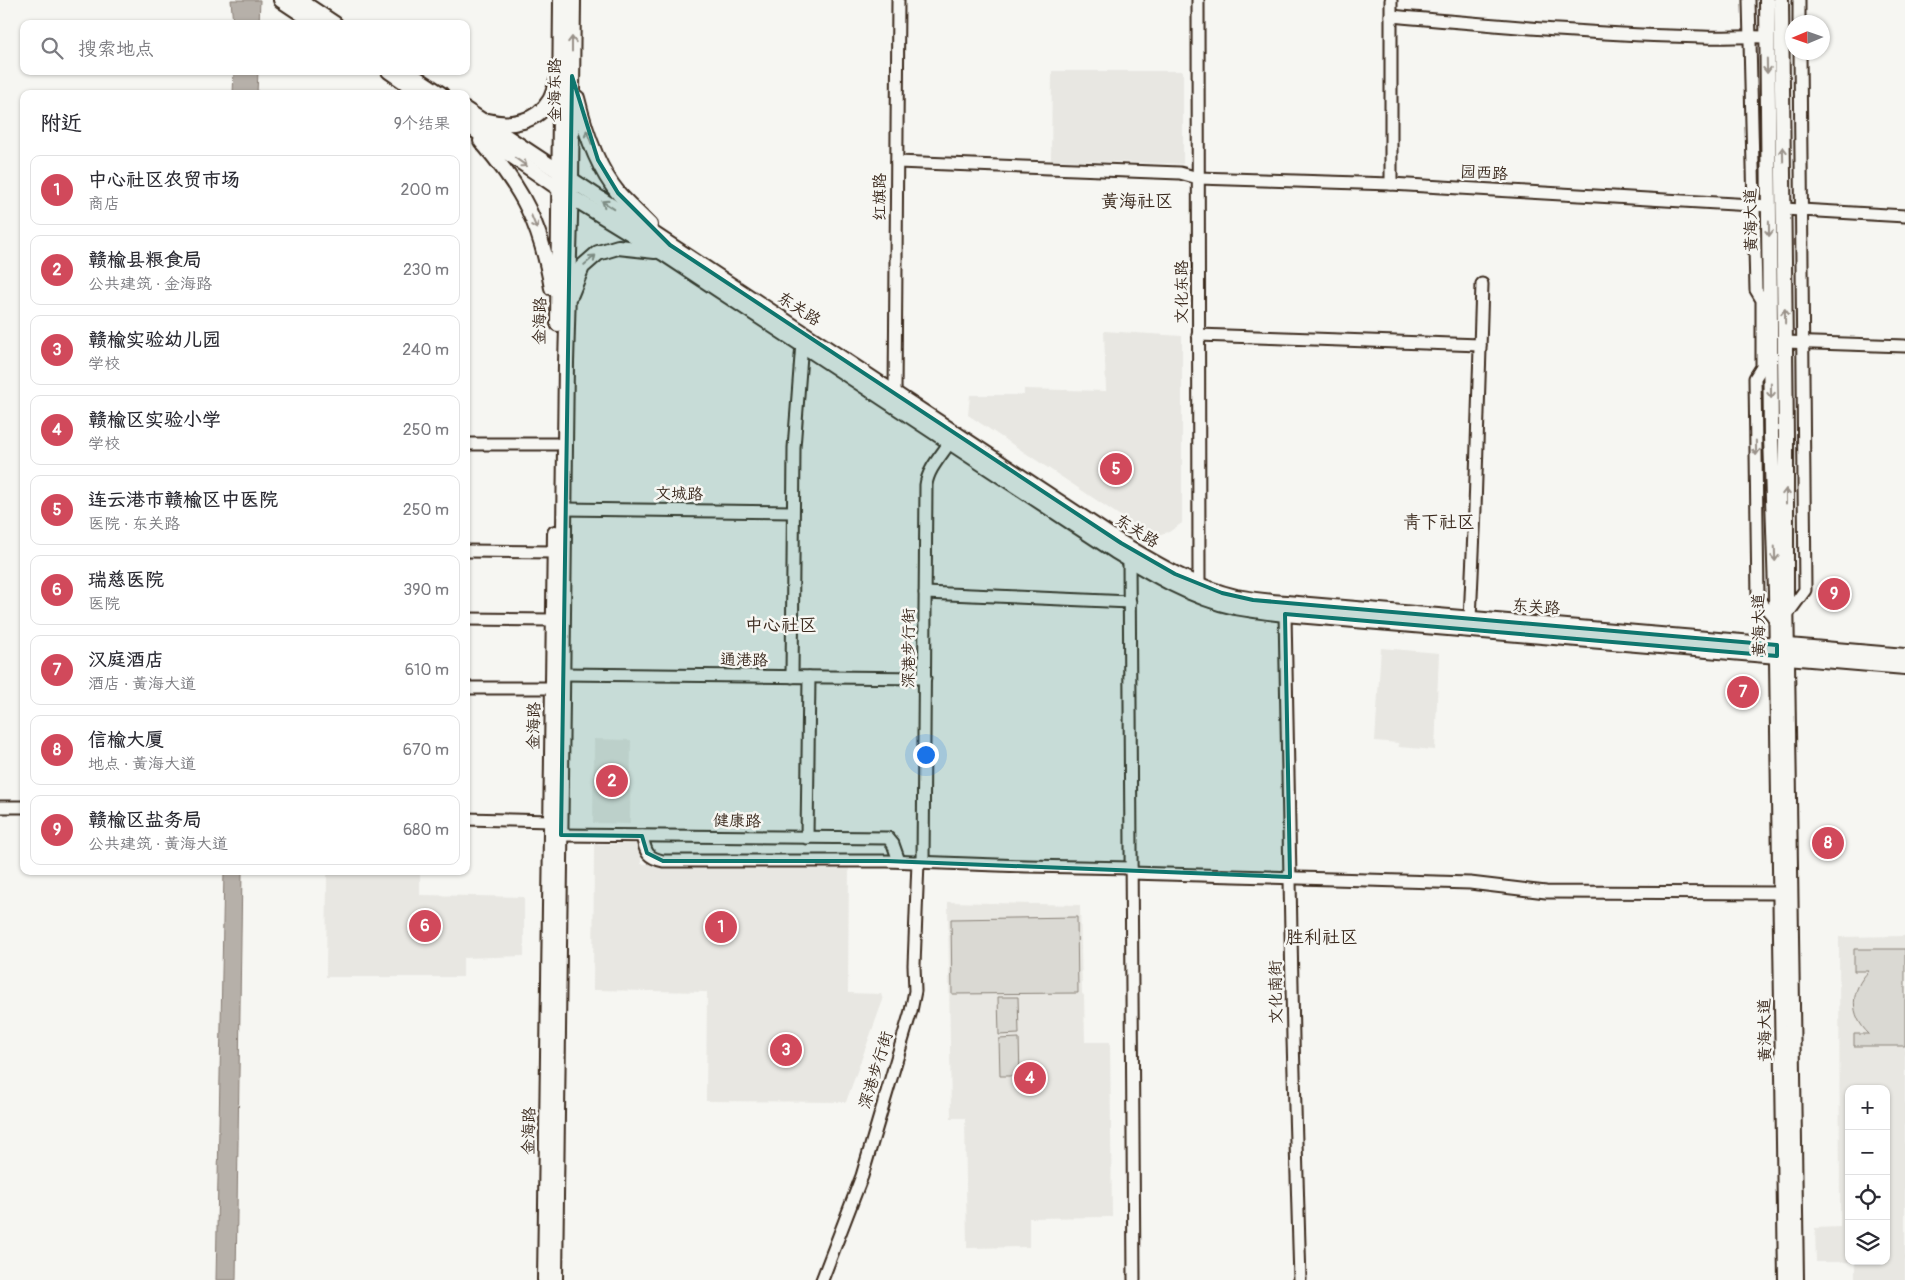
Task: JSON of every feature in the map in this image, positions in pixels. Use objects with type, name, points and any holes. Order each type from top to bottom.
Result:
[{"type":"main road","points":[[281,0],[311,20]]},
{"type":"main road","points":[[299,0],[329,20]]},
{"type":"main road","name":"金海东路","points":[[561,0],[566,74],[565,177]]},
{"type":"main road","name":"金海东路","points":[[566,74],[573,0]]},
{"type":"main road","name":"黄海大道","points":[[1766,0],[1771,436],[1782,651],[1796,1280]]},
{"type":"main road","name":"黄海大道","points":[[1781,618],[1785,342],[1782,0]]},
{"type":"main road","points":[[481,120],[500,124],[518,124],[539,113],[550,100],[566,74]]},
{"type":"main road","points":[[566,74],[598,160],[618,193],[666,249]]},
{"type":"main road","points":[[395,75],[416,90]]},
{"type":"main road","points":[[412,75],[435,90]]},
{"type":"main road","name":"东关路","points":[[470,113],[565,177],[802,344],[1129,560],[1171,583],[1219,603],[1251,610],[1285,614],[1782,651],[1905,656]]},
{"type":"main road","name":"东关路","points":[[470,127],[565,193],[666,249],[895,394],[1121,542],[1199,585],[1222,593],[1253,600],[1782,651],[1905,666]]},
{"type":"main road","points":[[470,128],[499,161],[520,191],[536,225],[547,262],[558,323]]},
{"type":"main road","name":"金海路","points":[[555,1280],[568,302],[565,177]]},
{"type":"main road","name":"金海路","points":[[544,1280],[558,323],[565,193]]},
{"type":"main road","points":[[568,302],[582,267],[598,253],[618,247],[666,249]]},
{"type":"main road","name":"黄海大道","points":[[1782,651],[1781,894],[1786,1280]]},
{"type":"street","name":"红旗路","points":[[895,394],[898,0]]},
{"type":"street","name":"文化东路","points":[[1198,0],[1199,585]]},
{"type":"street","points":[[1391,0],[1391,184]]},
{"type":"street","points":[[1748,0],[1756,290],[1762,300],[1762,367],[1755,378],[1758,599],[1781,618],[1806,590],[1800,60]]},
{"type":"street","points":[[1799,0],[1800,15]]},
{"type":"street","points":[[1391,16],[1499,26],[1704,38],[1767,37]]},
{"type":"street","name":"园西路","points":[[897,162],[1180,173],[1198,178],[1391,184],[1769,206]]},
{"type":"street","points":[[1784,209],[1905,216]]},
{"type":"street","points":[[1470,620],[1482,284]]},
{"type":"street","points":[[1198,335],[1480,345]]},
{"type":"street","points":[[1785,342],[1905,346]]},
{"type":"street","points":[[792,676],[792,512],[794,448],[802,344]]},
{"type":"street","name":"深港步行街","points":[[822,1280],[862,1176],[911,1011],[915,991],[914,965],[921,862],[927,477],[950,442]]},
{"type":"street","points":[[470,444],[556,444]]},
{"type":"street","name":"文城路","points":[[564,509],[792,512]]},
{"type":"street","points":[[470,551],[554,552]]},
{"type":"street","points":[[1129,560],[1134,1280]]},
{"type":"street","points":[[925,593],[1130,602]]},
{"type":"street","name":"文化南街","points":[[1285,614],[1300,1280]]},
{"type":"street","points":[[470,619],[553,620]]},
{"type":"street","name":"通港路","points":[[563,674],[925,678]]},
{"type":"street","points":[[807,838],[809,677]]},
{"type":"street","points":[[470,688],[552,688]]},
{"type":"street","points":[[0,807],[20,808]]},
{"type":"street","points":[[470,819],[551,821]]},
{"type":"street","name":"健康路","points":[[561,835],[888,838],[893,844],[899,861]]},
{"type":"street","points":[[642,836],[647,853],[652,858],[662,861],[899,861],[1470,883],[1546,892],[1781,894]]},
{"type":"highlighted area","points":[[572,76],[598,160],[618,193],[670,245],[1121,543],[1175,574],[1222,593],[1253,600],[1777,645],[1777,656],[1285,614],[1290,877],[887,861],[663,861],[647,853],[642,836],[561,835]]},
{"type":"shaded area","points":[[231,0],[260,0],[259,20],[233,20]]},
{"type":"shaded area","points":[[1052,71],[1183,71],[1183,164],[1051,160]]},
{"type":"shaded area","points":[[234,75],[258,75],[257,90],[233,90]]},
{"type":"shaded area","points":[[1104,331],[1182,336],[1182,523],[1169,532],[1161,534],[1147,532],[1134,525],[968,415],[970,395],[1024,395],[1024,389],[1106,391]]},
{"type":"shaded area","points":[[1381,648],[1439,653],[1435,750],[1399,747],[1398,743],[1375,741]]},
{"type":"shaded area","points":[[594,739],[631,740],[630,824],[593,823]]},
{"type":"shaded area","points":[[594,844],[641,844],[641,864],[849,864],[848,993],[881,994],[883,1000],[846,1102],[706,1101],[707,992],[593,990]]},
{"type":"shaded area","points":[[224,875],[242,875],[236,1280],[216,1280]]},
{"type":"shaded area","points":[[327,875],[420,875],[420,895],[524,897],[524,956],[463,958],[463,977],[326,977]]},
{"type":"shaded area","points":[[948,902],[1080,905],[1085,1042],[1110,1042],[1112,1217],[1029,1218],[1029,1247],[967,1248],[965,1118],[951,1118]]},
{"type":"shaded area","points":[[1077,917],[1078,993],[952,994],[951,919]]},
{"type":"shaded area","points":[[1905,936],[1905,1280],[1855,1280],[1855,1265],[1890,1265],[1890,1085],[1845,1085],[1845,1262],[1816,1262],[1815,1228],[1840,1227],[1839,937]]},
{"type":"shaded area","points":[[1854,949],[1905,949],[1905,1046],[1854,1046],[1854,1034],[1869,1034],[1862,1027],[1858,1019],[1854,1002],[1858,986],[1869,971],[1854,971]]},
{"type":"shaded area","points":[[998,997],[1018,997],[1019,1034],[999,1035]]},
{"type":"shaded area","points":[[1019,1038],[1020,1076],[1000,1076],[999,1039]]},
{"type":"place","name":"连云港市赣榆区中医院","points":[[1116,469]]},
{"type":"place","name":"赣榆区盐务局","points":[[1834,594]]},
{"type":"place","name":"汉庭酒店","points":[[1743,692]]},
{"type":"place","name":"赣榆县粮食局","points":[[612,781]]},
{"type":"place","name":"信榆大厦","points":[[1828,843]]},
{"type":"place","name":"瑞慈医院","points":[[425,926]]},
{"type":"place","name":"中心社区农贸市场","points":[[721,927]]},
{"type":"place","name":"赣榆实验幼儿园","points":[[786,1050]]},
{"type":"place","name":"赣榆区实验小学","points":[[1030,1078]]},
{"type":"district","name":"黄海社区","points":[[1137,201]]},
{"type":"district","name":"青下社区","points":[[1439,522]]},
{"type":"district","name":"中心社区","points":[[781,625]]},
{"type":"district","name":"胜利社区","points":[[1322,937]]}]
